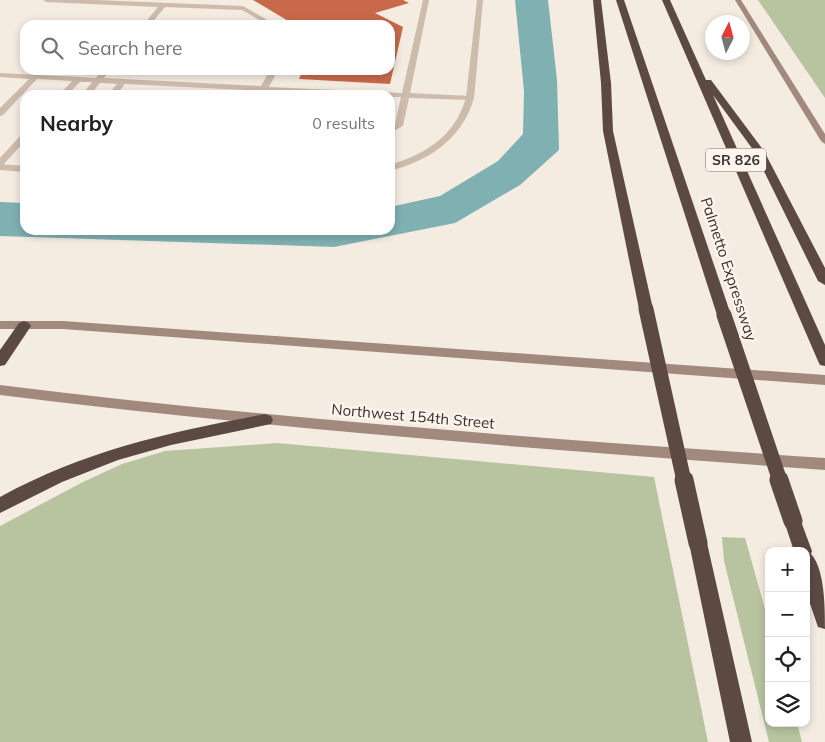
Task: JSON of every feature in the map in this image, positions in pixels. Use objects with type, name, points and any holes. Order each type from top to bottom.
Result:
[{"type":"highway","points":[[597,0],[606,83],[608,131],[741,742]]},
{"type":"highway","name":"Palmetto Expressway","points":[[620,0],[802,547]]},
{"type":"highway","name":"SR 826","points":[[666,0],[825,361]]},
{"type":"highway","points":[[691,58],[759,151],[825,281]]},
{"type":"highway","points":[[0,361],[24,326]]},
{"type":"highway","points":[[0,506],[58,476],[116,454],[153,444],[265,420]]},
{"type":"highway","points":[[810,574],[825,620]]},
{"type":"main road","points":[[738,0],[825,141]]},
{"type":"main road","points":[[0,325],[63,324],[825,380]]},
{"type":"main road","name":"Northwest 154th Street","points":[[0,390],[265,420],[546,444],[825,464]]},
{"type":"street","points":[[46,0],[243,8],[264,20]]},
{"type":"street","points":[[395,128],[399,126],[426,0]]},
{"type":"street","points":[[395,166],[410,162],[442,143],[458,128],[467,111],[480,0]]},
{"type":"street","points":[[150,20],[163,5]]},
{"type":"street","points":[[0,75],[97,80],[222,90]]},
{"type":"street","points":[[90,90],[102,75]]},
{"type":"street","points":[[264,89],[271,75]]},
{"type":"street","points":[[22,90],[35,77]]},
{"type":"street","points":[[68,90],[78,79]]},
{"type":"street","points":[[116,90],[122,82]]},
{"type":"street","points":[[250,90],[288,90]]},
{"type":"street","points":[[0,113],[20,92]]},
{"type":"street","points":[[395,95],[470,98]]},
{"type":"street","points":[[0,163],[20,141]]},
{"type":"street","points":[[0,167],[20,169]]},
{"type":"green space","points":[[758,0],[825,0],[825,98]]},
{"type":"green space","points":[[277,443],[654,477],[708,742],[0,742],[0,526],[81,483],[122,464],[165,451]]},
{"type":"green space","points":[[722,537],[745,538],[765,609],[765,726],[724,561]]},
{"type":"green space","points":[[765,727],[798,727],[802,742],[769,742]]},
{"type":"water","points":[[515,0],[548,0],[557,80],[559,150],[520,185],[455,223],[395,235],[395,206],[440,196],[498,161],[523,134],[524,91]]},
{"type":"water","points":[[0,202],[20,203],[20,235],[394,235],[334,247],[0,236]]},
{"type":"building","points":[[253,0],[403,0],[409,3],[375,13],[389,20],[287,20]]},
{"type":"building","points":[[395,23],[403,27],[395,62]]},
{"type":"building","points":[[301,75],[392,75],[390,84],[299,79]]}]
